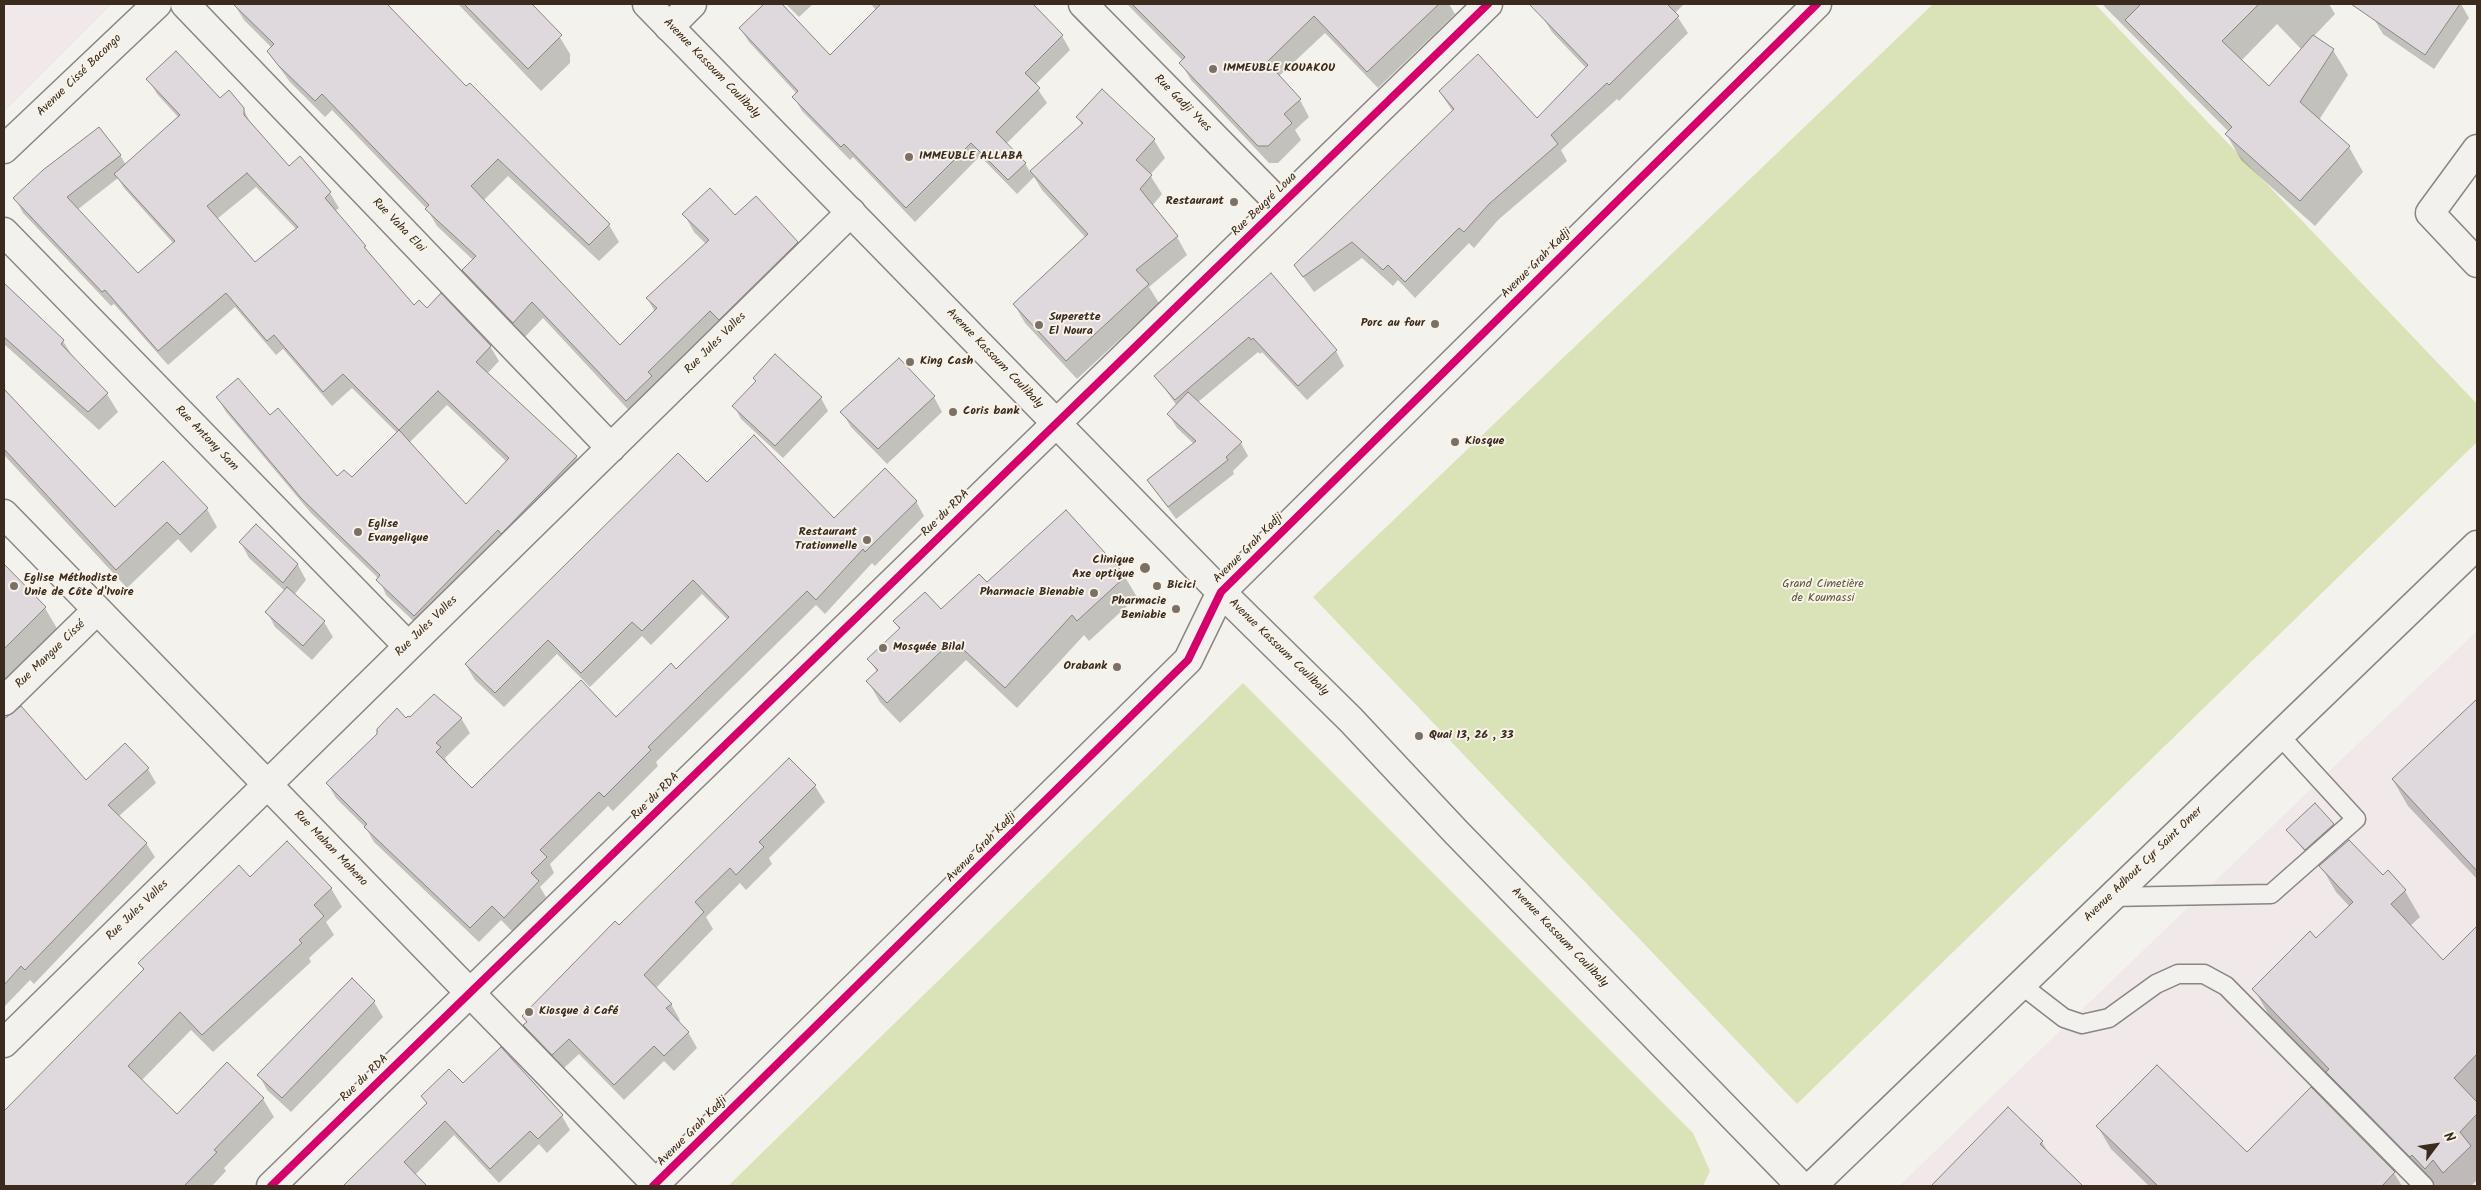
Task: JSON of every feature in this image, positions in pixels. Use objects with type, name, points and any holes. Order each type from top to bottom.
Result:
[{"type":"street","name":"Avenue Cissé Bacongo","points":[[4,149],[156,4]]},
{"type":"street","name":"Rue Vaha Eloi","points":[[185,4],[611,448]]},
{"type":"street","name":"Avenue Kassoum Coulibaly","points":[[647,4],[1221,592],[1351,720],[1456,832],[1802,1186]]},
{"type":"street","points":[[669,26],[692,4]]},
{"type":"street","name":"Rue Gadji Yves","points":[[1083,4],[1281,205]]},
{"type":"street","name":"Rue Beugré Loua","points":[[1056,423],[1486,4]]},
{"type":"street","name":"Avenue Grah Kadji","points":[[654,1185],[1188,660],[1221,592],[1817,4]]},
{"type":"street","points":[[2477,149],[2430,213],[2477,263]]},
{"type":"street","name":"Rue Jules Valles","points":[[4,1043],[851,212]]},
{"type":"street","name":"Rue Antony Sam","points":[[4,232],[408,646]]},
{"type":"street","name":"Rue du RDA","points":[[271,1186],[1056,423]]},
{"type":"street","name":"Rue Mahan Moheno","points":[[4,514],[654,1185]]},
{"type":"street","name":"Avenue Adhout Cyr Saint Omer","points":[[1812,1186],[2477,545]]},
{"type":"street","name":"Rue Mangue Cissé","points":[[4,701],[97,610]]},
{"type":"lane","points":[[2110,897],[2271,894],[2356,819],[2279,735]]},
{"type":"lane","points":[[2020,984],[2064,1018],[2082,1024],[2109,1018],[2156,984],[2178,974],[2204,974],[2226,986],[2424,1186]]},
{"type":"shaded area","points":[[4,4],[112,4],[4,112]]},
{"type":"shaded area","points":[[2477,631],[2477,1186],[1899,1186],[2345,756]]},
{"type":"green space","name":"Grand Cimetière de Koumassi","points":[[1933,4],[2095,4],[2477,404],[2477,442],[1797,1104],[1313,597]]},
{"type":"green space","points":[[1243,683],[1693,1133],[1710,1171],[1703,1186],[728,1186]]},
{"type":"building","points":[[233,4],[387,4],[466,86],[470,83],[610,224],[589,245],[498,159],[471,186],[620,345],[657,308],[646,298],[709,240],[682,214],[710,188],[735,215],[756,196],[798,242],[719,320],[710,311],[648,372],[652,376],[626,401],[532,302],[513,323],[462,270],[476,256],[425,209],[429,205],[322,94],[315,101],[278,65],[267,51],[274,44]]},
{"type":"building","points":[[464,4],[532,4],[562,35],[528,69]]},
{"type":"building","points":[[764,4],[782,4],[830,55],[881,4],[1033,4],[1063,35],[1025,73],[1040,88],[996,132],[1026,163],[1008,180],[971,143],[906,208],[844,144],[841,147],[792,97],[798,91],[739,28]]},
{"type":"building","points":[[1132,4],[1439,4],[1367,72],[1314,16],[1267,62],[1301,99],[1284,114],[1292,123],[1268,146],[1258,146],[1179,63],[1185,57]]},
{"type":"building","points":[[1529,4],[1667,4],[1679,16],[1609,85],[1607,83],[1551,135],[1558,144],[1489,204],[1464,232],[1459,228],[1405,282],[1388,265],[1383,270],[1352,242],[1303,277],[1294,265],[1454,109],[1439,91],[1478,54],[1537,118],[1588,65]]},
{"type":"building","points":[[2141,4],[2259,4],[2222,41],[2269,86],[2313,35],[2334,49],[2300,102],[2350,146],[2300,201],[2225,134],[2232,127],[2125,20]]},
{"type":"building","points":[[2351,4],[2460,4],[2425,55]]},
{"type":"building","points":[[176,51],[220,98],[229,90],[244,108],[244,115],[289,166],[300,156],[331,192],[325,198],[414,305],[419,300],[427,308],[441,293],[491,346],[476,362],[577,456],[501,534],[498,530],[414,616],[376,580],[380,575],[301,498],[216,397],[238,378],[270,415],[278,408],[337,476],[344,470],[352,477],[399,430],[343,374],[323,392],[274,335],[267,341],[226,293],[158,351],[105,290],[102,292],[13,198],[43,170],[99,127],[121,155],[67,197],[138,273],[175,241],[114,174],[180,115],[146,79]],"holes":[[[247,173],[298,227],[255,262],[207,206]],[[438,391],[509,458],[466,504],[399,430]]]},
{"type":"building","points":[[1102,89],[1155,139],[1136,160],[1152,175],[1140,189],[1178,236],[1136,270],[1149,284],[1066,361],[1013,304],[1088,234],[1030,171],[1083,123],[1076,117]]},
{"type":"building","points":[[1271,273],[1337,350],[1298,386],[1253,338],[1251,340],[1249,337],[1175,400],[1154,376]]},
{"type":"building","points":[[4,283],[64,340],[61,344],[108,393],[88,412],[4,337]]},
{"type":"building","points":[[775,354],[822,397],[775,446],[732,406],[756,381],[753,378]]},
{"type":"building","points":[[899,358],[935,396],[878,449],[840,412]]},
{"type":"building","points":[[4,389],[115,507],[163,461],[208,508],[180,535],[167,522],[116,570],[4,449]]},
{"type":"building","points":[[1188,392],[1242,442],[1226,457],[1228,460],[1168,507],[1147,480],[1196,441],[1167,414]]},
{"type":"building","points":[[754,435],[834,518],[885,468],[917,501],[865,552],[863,549],[816,600],[807,591],[648,747],[651,750],[604,797],[599,792],[540,850],[547,857],[531,873],[539,881],[504,918],[492,906],[470,928],[364,827],[367,824],[326,783],[377,734],[377,729],[397,708],[406,718],[410,717],[434,694],[462,718],[436,743],[441,747],[436,752],[472,788],[581,680],[616,717],[671,663],[676,669],[729,617],[693,580],[642,631],[632,622],[581,673],[548,640],[495,693],[465,664],[678,453],[707,482]]},
{"type":"building","points":[[1066,510],[1126,576],[1077,621],[1072,615],[1005,688],[953,640],[887,703],[866,681],[878,670],[867,659],[900,628],[893,621],[925,592],[941,609],[979,574],[987,582]]},
{"type":"building","points":[[256,524],[298,564],[283,583],[239,542]]},
{"type":"building","name":"Eglise Méthodiste Unie de Côte d'Ivoire","points":[[4,564],[46,607],[4,649]]},
{"type":"building","points":[[287,587],[325,621],[303,646],[265,612]]},
{"type":"building","points":[[2477,699],[2477,871],[2392,779]]},
{"type":"building","points":[[21,706],[86,780],[125,743],[149,768],[108,805],[147,843],[25,970],[21,966],[4,985],[4,719]]},
{"type":"building","points":[[789,758],[816,785],[759,842],[764,847],[736,875],[730,868],[695,902],[704,912],[644,975],[672,1004],[666,1008],[689,1032],[664,1056],[654,1046],[614,1085],[569,1039],[552,1055],[523,1025],[527,1022],[522,1016],[615,921],[619,925]]},
{"type":"building","points":[[2315,803],[2334,824],[2305,850],[2286,830]]},
{"type":"building","points":[[2349,840],[2383,875],[2388,870],[2406,890],[2391,904],[2443,960],[2477,926],[2477,1054],[2454,1078],[2477,1102],[2477,1114],[2460,1132],[2471,1146],[2443,1173],[2433,1160],[2425,1169],[2412,1155],[2410,1157],[2326,1072],[2329,1069],[2252,989],[2310,931],[2316,938],[2353,902],[2319,866]]},
{"type":"building","points":[[287,841],[332,888],[314,905],[324,916],[299,940],[302,943],[202,1035],[180,1012],[128,1066],[177,1114],[227,1062],[264,1098],[214,1150],[217,1152],[184,1186],[4,1186],[4,1111],[144,969],[138,963],[239,865],[250,877]]},
{"type":"building","points":[[352,978],[375,1001],[282,1098],[257,1075]]},
{"type":"building","points":[[501,1047],[563,1115],[538,1139],[530,1131],[490,1169],[445,1121],[404,1162],[427,1186],[343,1186],[427,1103],[421,1096],[449,1069],[463,1083]]},
{"type":"building","points":[[2157,1065],[2247,1152],[2311,1087],[2395,1172],[2382,1186],[2158,1186],[2096,1126]]},
{"type":"building","points":[[2008,1107],[2043,1141],[2040,1144],[2083,1186],[1931,1186]]},
{"type":"cycle path","points":[[271,1186],[1488,4]]},
{"type":"cycle path","points":[[653,1186],[1188,660],[1221,592],[1817,4]]},
{"type":"place","name":"IMMEUBLE KOUAKOU","points":[[1213,69]]},
{"type":"place","name":"IMMEUBLE ALLABA","points":[[909,157]]},
{"type":"place","name":"Restaurant","points":[[1234,202]]},
{"type":"place","name":"Porc au four","points":[[1435,324]]},
{"type":"place","name":"Superette El Noura","points":[[1039,325]]},
{"type":"place","name":"King Cash","points":[[910,362]]},
{"type":"place","name":"Coris bank","points":[[953,412]]},
{"type":"place","name":"Kiosque","points":[[1455,442]]},
{"type":"place","name":"Eglise Evangelique","points":[[358,532]]},
{"type":"place","name":"Restaurant Trationnelle","points":[[867,540]]},
{"type":"place","name":"Clinique Axe optique","points":[[1145,568]]},
{"type":"place","name":"Eglise Méthodiste Unie de Côte d'Ivoire","points":[[14,586]]},
{"type":"place","name":"Bicici","points":[[1157,586]]},
{"type":"place","name":"Pharmacie Bienabie","points":[[1094,593]]},
{"type":"place","name":"Pharmacie Beniabie","points":[[1176,609]]},
{"type":"place","name":"Mosquée Bilal","points":[[883,648]]},
{"type":"place","name":"Orabank","points":[[1117,667]]},
{"type":"place","name":"Quai 13, 26 , 33","points":[[1419,736]]},
{"type":"place","name":"Kiosque à Café","points":[[529,1012]]}]
